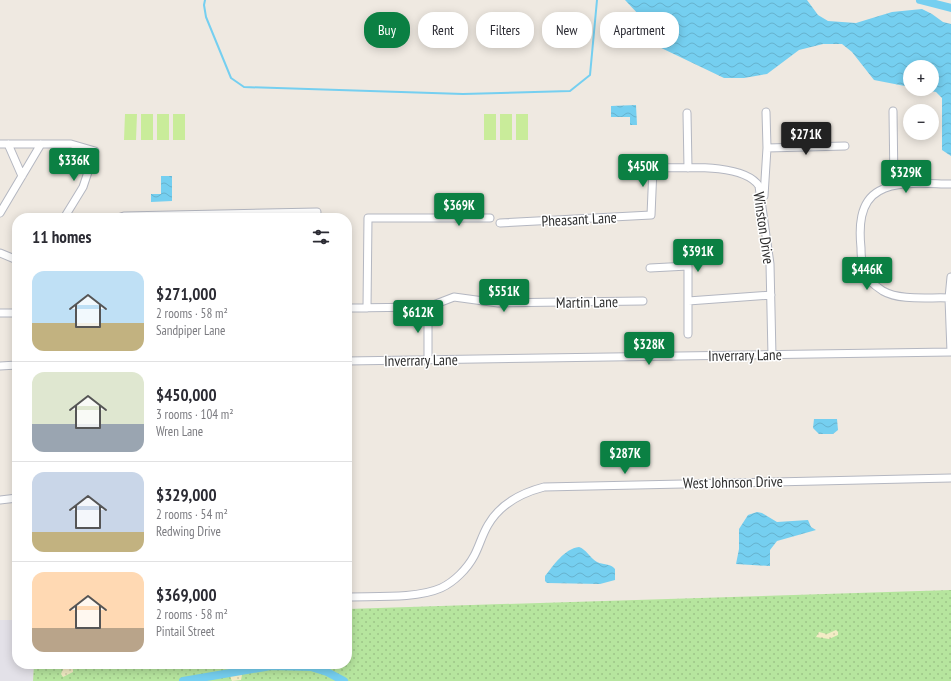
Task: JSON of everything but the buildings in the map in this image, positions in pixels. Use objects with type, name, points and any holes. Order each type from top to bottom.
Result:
[{"type":"street","points":[[894,111],[894,185]]},
{"type":"street","points":[[763,210],[767,148],[766,112]]},
{"type":"street","points":[[687,113],[688,168]]},
{"type":"street","points":[[0,144],[71,144],[95,152],[83,187],[67,213]]},
{"type":"street","points":[[8,144],[22,176]]},
{"type":"street","points":[[0,213],[41,144]]},
{"type":"street","points":[[767,148],[845,146]]},
{"type":"street","name":"Winston Drive","points":[[652,208],[653,168],[711,168],[747,176],[756,181],[759,186],[770,264],[772,356]]},
{"type":"street","points":[[949,298],[897,297],[875,286],[866,276],[862,262],[860,234],[861,219],[870,199],[878,191],[894,185],[951,184]]},
{"type":"street","name":"Pheasant Lane","points":[[500,223],[651,215],[652,208]]},
{"type":"street","points":[[304,213],[317,212]]},
{"type":"street","points":[[367,308],[368,218],[490,218]]},
{"type":"street","points":[[0,253],[12,258]]},
{"type":"street","points":[[650,268],[688,266],[688,334]]},
{"type":"street","points":[[951,277],[949,298],[951,352]]},
{"type":"street","points":[[688,301],[771,295]]},
{"type":"street","name":"Martin Lane","points":[[352,308],[428,307],[454,297],[498,303],[643,301]]},
{"type":"street","points":[[428,307],[428,360]]},
{"type":"street","points":[[0,313],[12,313]]},
{"type":"street","name":"Inverrary Lane","points":[[352,361],[772,356],[951,352]]},
{"type":"street","points":[[0,366],[12,365]]},
{"type":"street","name":"West Johnson Drive","points":[[352,597],[416,595],[443,587],[460,575],[474,557],[494,516],[511,500],[521,494],[544,487],[951,478]]},
{"type":"street","points":[[0,500],[12,499]]},
{"type":"shaded area","points":[[0,620],[12,620],[12,669],[34,669],[33,681],[0,681]]},
{"type":"green space","points":[[125,114],[137,114],[136,140],[124,140]]},
{"type":"green space","points":[[141,114],[153,114],[153,140],[141,140]]},
{"type":"green space","points":[[157,114],[169,114],[169,140],[157,140]]},
{"type":"green space","points":[[173,114],[185,114],[185,140],[173,140]]},
{"type":"green space","points":[[484,114],[496,114],[496,140],[484,140]]},
{"type":"green space","points":[[500,114],[512,114],[512,140],[500,140]]},
{"type":"green space","points":[[516,114],[528,114],[528,140],[516,140]]},
{"type":"green space","points":[[951,590],[951,681],[33,681],[34,669],[352,669],[352,609]]},
{"type":"sand","points":[[836,630],[838,635],[829,639],[816,637],[819,632],[827,634]]},
{"type":"sand","points":[[63,669],[73,669],[73,672],[63,677],[61,674]]},
{"type":"sand","points":[[229,671],[232,676],[240,672],[242,675],[241,680],[232,681],[230,677],[225,677],[224,673]]},
{"type":"water","points":[[625,0],[807,0],[818,15],[828,21],[856,23],[892,12],[922,9],[943,22],[951,24],[951,156],[942,150],[942,98],[939,95],[939,60],[903,60],[903,86],[874,80],[852,52],[842,44],[823,44],[799,50],[767,74],[744,78],[724,78],[661,48],[679,48],[679,12],[636,12]]},
{"type":"water","points":[[636,105],[637,125],[630,125],[630,117],[611,117],[611,106]]},
{"type":"water","points":[[161,176],[172,176],[172,201],[151,202],[151,194],[161,194]]},
{"type":"water","points":[[814,419],[837,419],[838,430],[833,434],[819,434],[813,428]]},
{"type":"water","points":[[757,512],[762,513],[777,522],[808,520],[811,527],[816,530],[777,541],[770,550],[770,566],[736,564],[739,549],[739,529],[748,515]]},
{"type":"water","points":[[579,547],[597,562],[613,567],[615,569],[615,580],[600,584],[547,583],[545,581],[545,576],[564,554],[574,548]]},
{"type":"waterway","points":[[205,0],[204,5],[206,17],[231,78],[244,87],[463,94],[570,91],[590,75],[597,0]]},
{"type":"waterway","points":[[920,0],[951,8]]},
{"type":"waterway","points":[[183,681],[253,669]]},
{"type":"waterway","points":[[317,669],[327,672],[344,681]]}]
